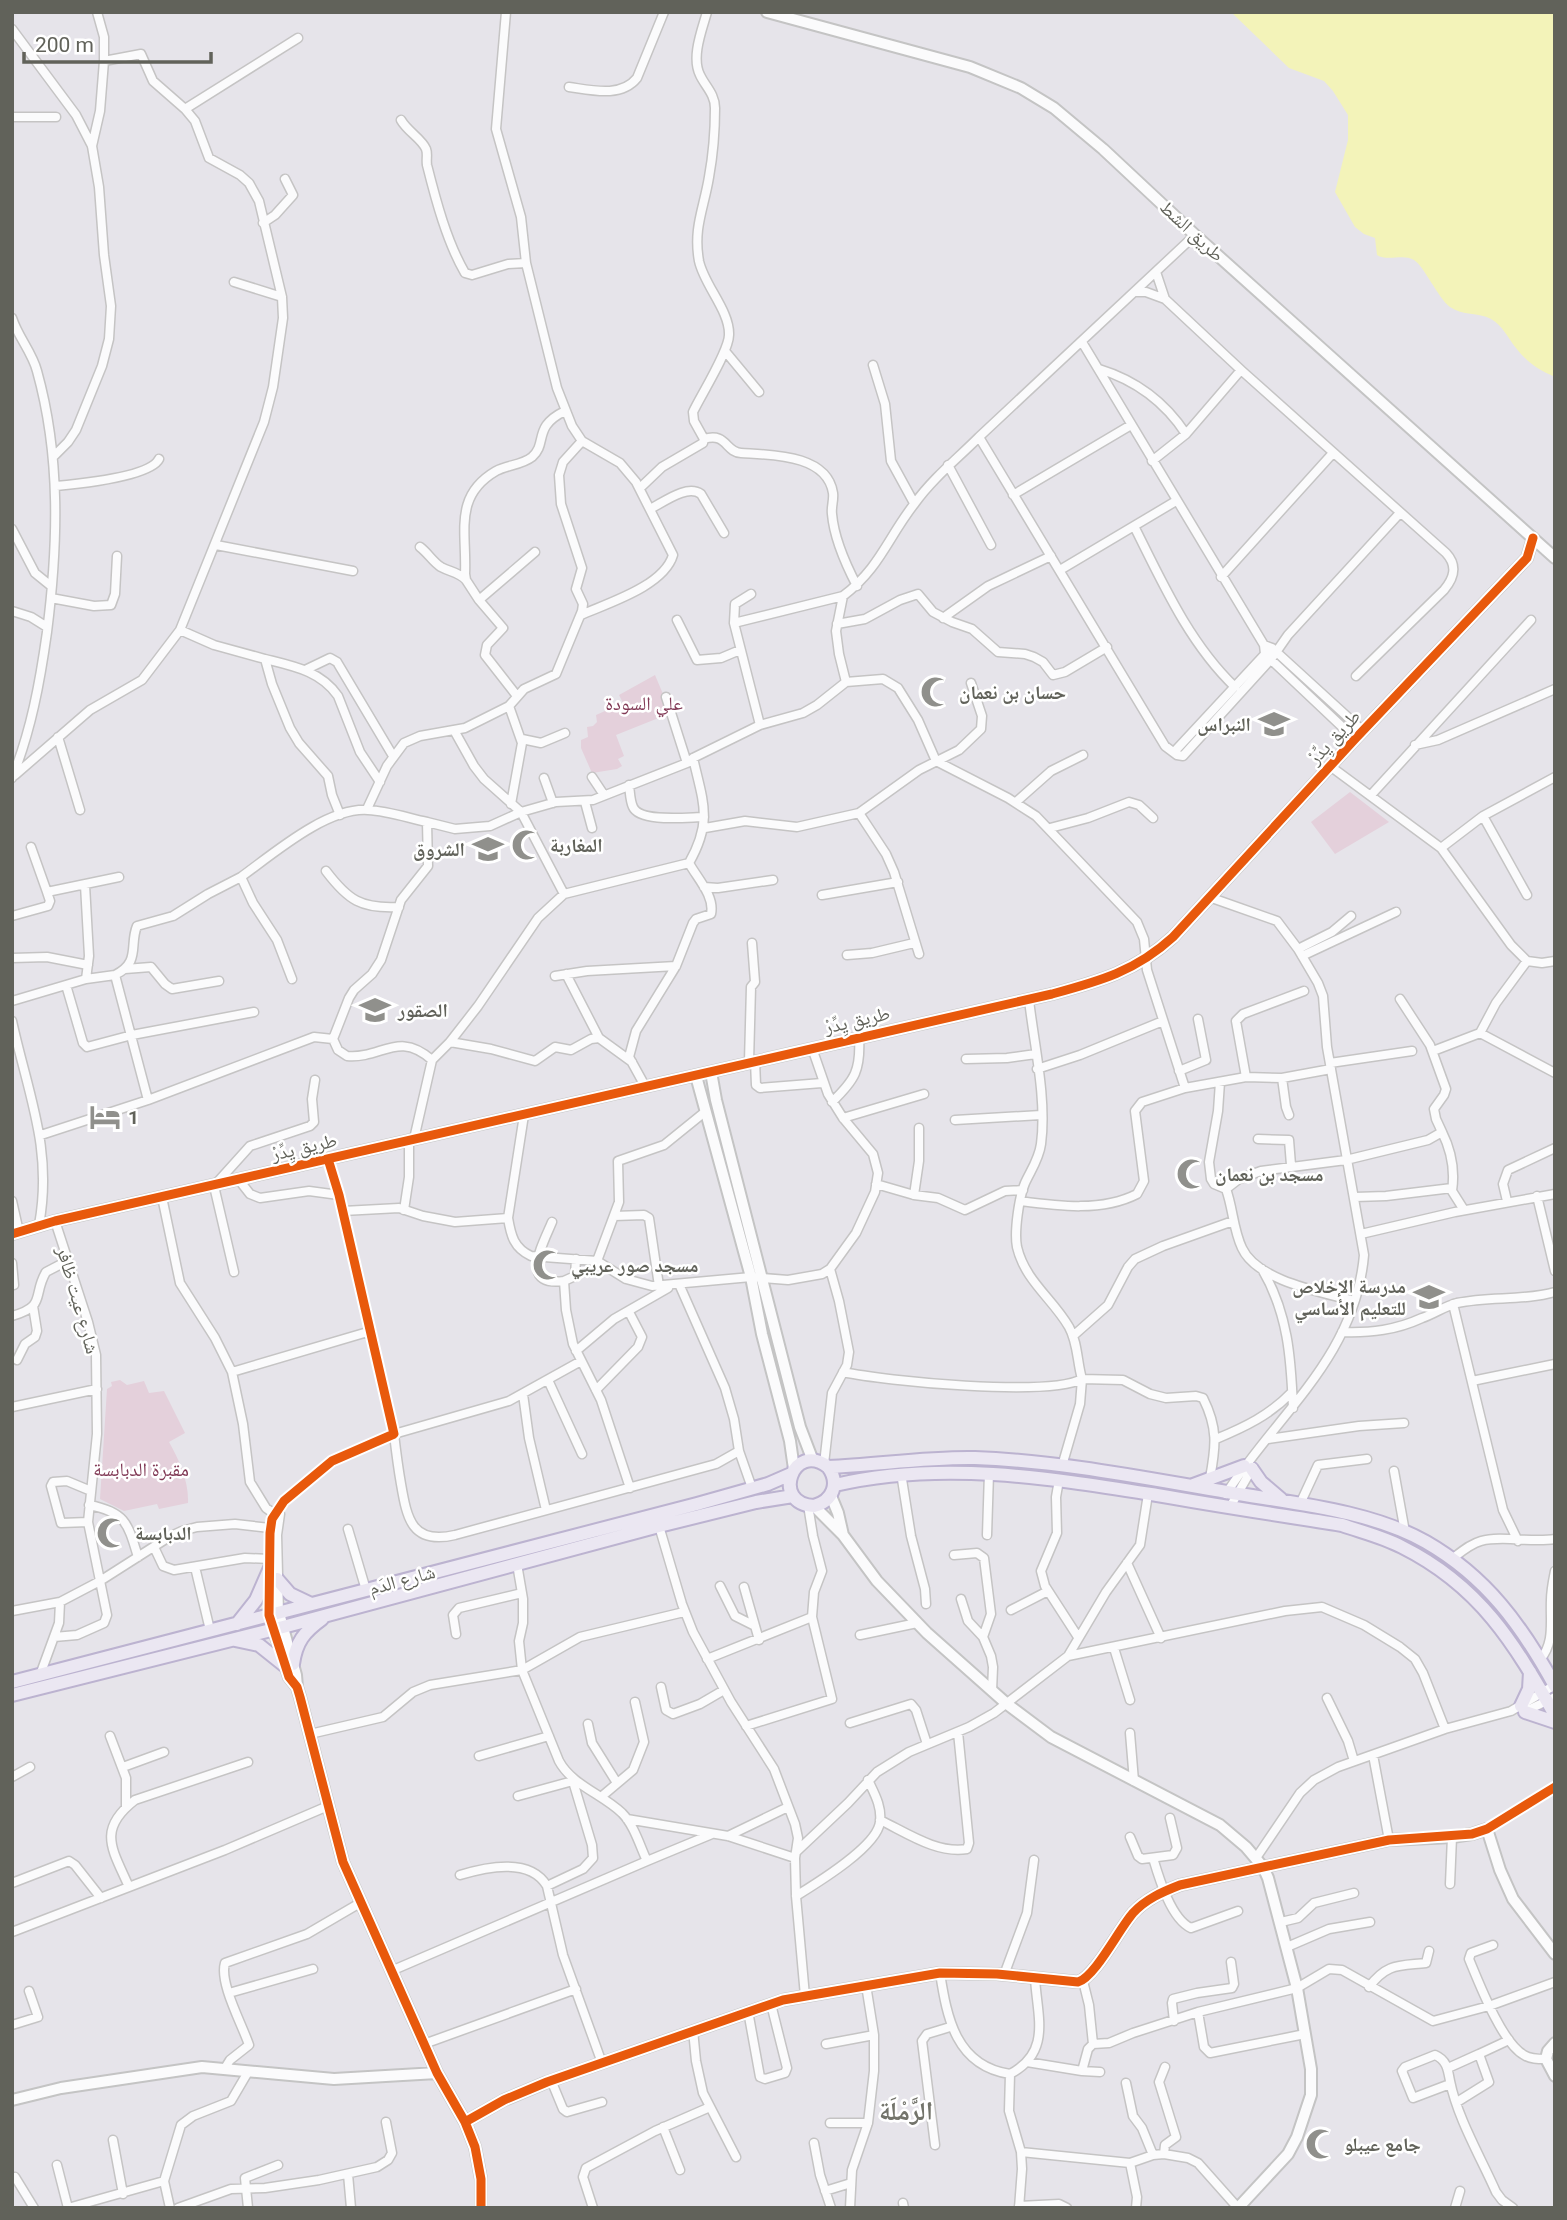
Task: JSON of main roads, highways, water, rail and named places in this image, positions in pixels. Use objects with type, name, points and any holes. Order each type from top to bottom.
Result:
[{"type":"main road","points":[[1555,1685],[1510,1614],[1492,1592],[1452,1559],[1405,1532],[1378,1522],[1300,1504],[1192,1485],[1062,1466],[976,1458],[803,1463],[793,1472],[789,1485],[793,1496],[811,1505],[824,1502],[833,1490],[901,1474],[989,1473],[1059,1480],[1342,1525],[1401,1546],[1430,1562],[1454,1580],[1485,1609],[1511,1640],[1548,1697],[1555,1716]]},
{"type":"main road","points":[[822,1464],[832,1472],[833,1490]]},
{"type":"main road","points":[[1192,1485],[1248,1468],[1273,1494],[1284,1501]]},
{"type":"main road","name":"شارع الدَم","points":[[12,1682],[752,1488],[793,1472]]},
{"type":"main road","name":"شارع الدَم","points":[[12,1695],[278,1628],[732,1507],[793,1496]]},
{"type":"main road","points":[[236,1624],[254,1604],[273,1569],[290,1594],[311,1604]]},
{"type":"main road","points":[[232,1640],[259,1645],[289,1664],[303,1634],[331,1613]]},
{"type":"main road","points":[[1530,1671],[1529,1689],[1519,1709],[1555,1722]]},
{"type":"place","name":"حسان بن نعمان","points":[[936,692]]},
{"type":"place","name":"النبراس","points":[[1274,724]]},
{"type":"place","name":"المغاربة","points":[[527,845]]},
{"type":"place","name":"الشروق","points":[[488,849]]},
{"type":"place","name":"الصقور","points":[[375,1010]]},
{"type":"place","name":"1","points":[[105,1117]]},
{"type":"place","name":"مسجد بن نعمان","points":[[1192,1174]]},
{"type":"place","name":"مسجد صور عريبي","points":[[548,1265]]},
{"type":"place","name":"مدرسة الإخلاص للتعليم الأساسي","points":[[1429,1297]]},
{"type":"place","name":"الدبابسة","points":[[112,1533]]},
{"type":"place","name":"جامع عيبلو","points":[[1321,2144]]},
{"type":"district","name":"الرَّمْلَة","points":[[906,2111]]},
{"type":"park label","name":"علي السودة","points":[[644,703]]},
{"type":"park label","name":"مقبرة الدبابسة","points":[[141,1469]]}]
